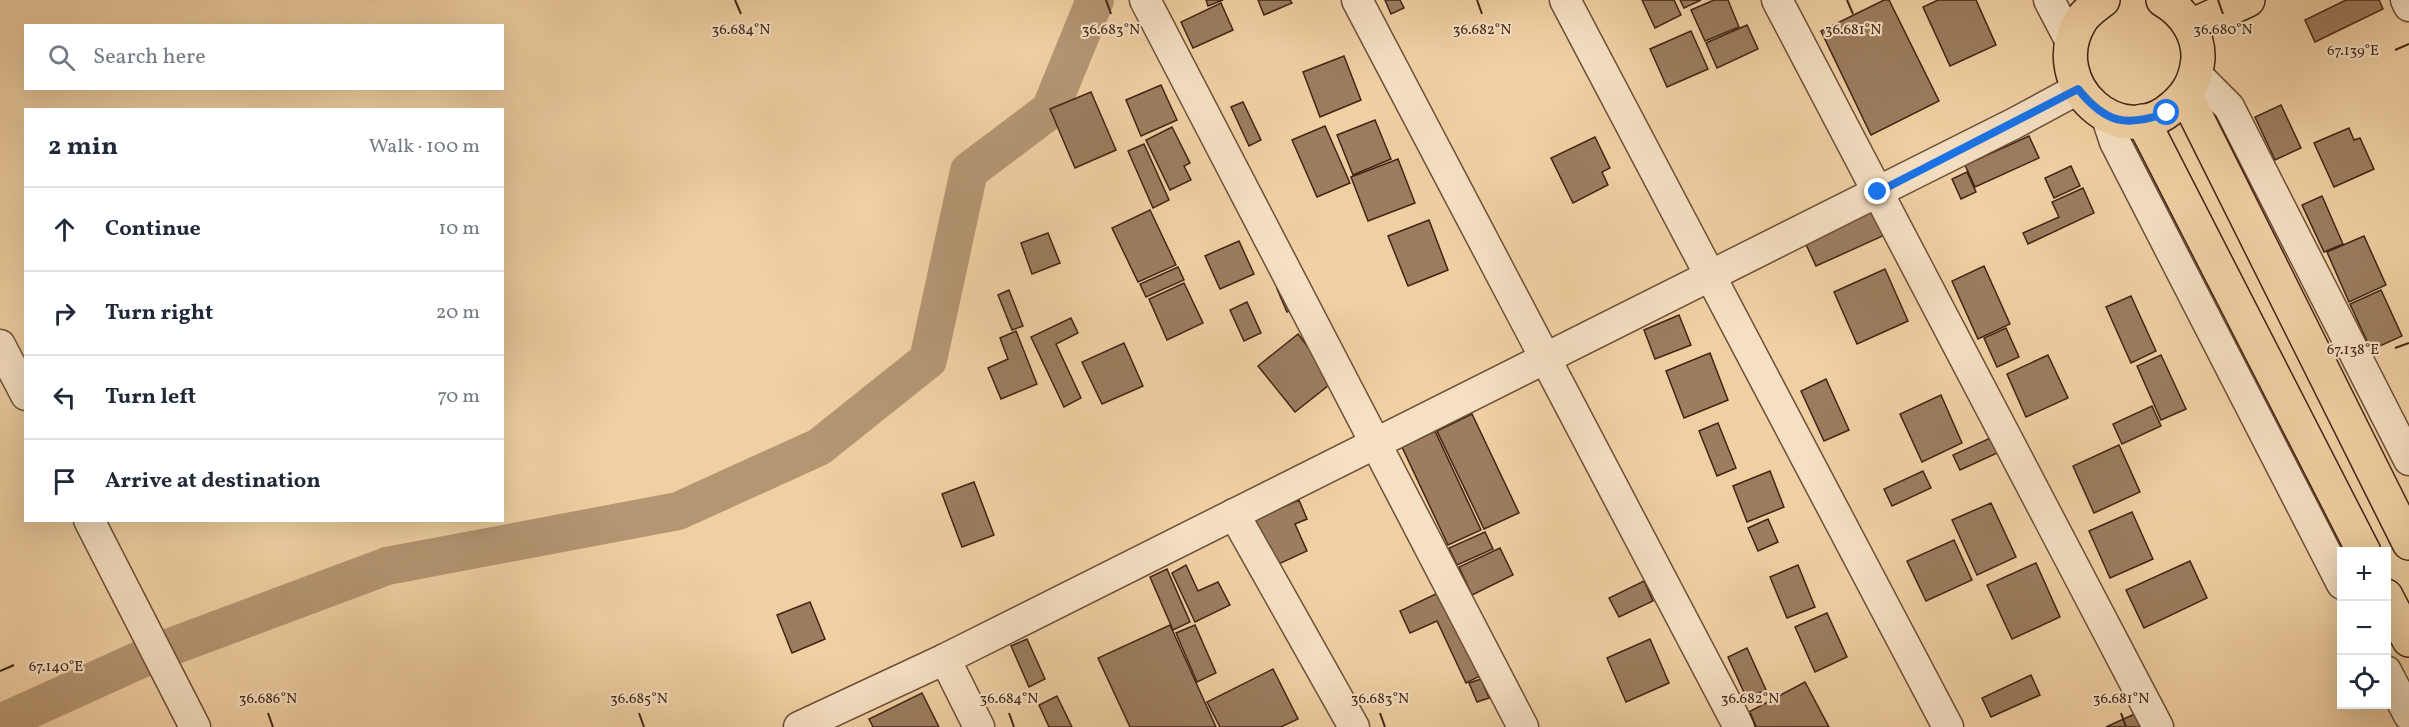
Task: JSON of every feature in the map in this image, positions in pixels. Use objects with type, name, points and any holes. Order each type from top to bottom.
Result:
[{"type":"main road","points":[[2081,16],[2070,67],[2078,89],[2090,104],[2106,115],[2124,121],[2143,121],[2167,113],[2191,85],[2198,50],[2191,26],[2176,7],[2164,0]]},
{"type":"main road","points":[[2191,26],[2248,0]]},
{"type":"main road","points":[[2191,85],[2409,543]]},
{"type":"main road","points":[[2143,121],[2361,547]]},
{"type":"main road","points":[[2389,601],[2409,640]]},
{"type":"street","points":[[1144,0],[1523,727]]},
{"type":"street","points":[[1358,0],[1739,727]]},
{"type":"street","points":[[1565,0],[1948,727]]},
{"type":"street","points":[[1777,0],[2158,727]]},
{"type":"street","points":[[2049,0],[2081,16]]},
{"type":"street","points":[[2406,0],[2409,6]]},
{"type":"street","points":[[2191,85],[2229,107],[2409,460]]},
{"type":"street","points":[[799,727],[945,659],[1878,192],[2078,89]]},
{"type":"street","points":[[2106,115],[2115,142],[2337,574]]},
{"type":"street","points":[[0,345],[24,391]]},
{"type":"street","points":[[1234,514],[1354,727]]},
{"type":"street","points":[[90,522],[195,727]]},
{"type":"street","points":[[945,659],[979,727]]},
{"type":"street","points":[[2391,681],[2409,715]]},
{"type":"building","points":[[1206,0],[1223,0],[1208,6]]},
{"type":"building","points":[[1258,0],[1290,0],[1292,3],[1264,15]]},
{"type":"building","points":[[1385,0],[1400,0],[1404,8],[1391,14]]},
{"type":"building","points":[[1642,0],[1674,0],[1681,15],[1655,28]]},
{"type":"building","points":[[1680,0],[1701,0],[1684,8]]},
{"type":"building","points":[[1714,0],[1728,0],[1739,27],[1705,41],[1691,10]]},
{"type":"building","points":[[1884,0],[1889,0],[1939,101],[1871,135],[1821,31]]},
{"type":"building","points":[[1938,0],[1976,0],[1996,45],[1950,66],[1923,7]]},
{"type":"building","points":[[2346,0],[2379,0],[2383,9],[2315,42],[2305,20]]},
{"type":"building","points":[[1221,3],[1233,30],[1193,48],[1181,22]]},
{"type":"building","points":[[1747,25],[1758,49],[1717,68],[1706,43]]},
{"type":"building","points":[[1691,31],[1708,69],[1667,87],[1650,49]]},
{"type":"building","points":[[1344,56],[1361,100],[1320,117],[1303,72]]},
{"type":"building","points":[[1161,85],[1177,120],[1141,136],[1126,100]]},
{"type":"building","points":[[1091,92],[1116,150],[1075,168],[1050,109]]},
{"type":"building","points":[[1243,102],[1261,140],[1249,146],[1231,107]]},
{"type":"building","points":[[2281,105],[2301,148],[2275,160],[2255,117]]},
{"type":"building","points":[[1375,120],[1391,159],[1353,175],[1337,135]]},
{"type":"building","points":[[1325,126],[1350,183],[1317,197],[1292,140]]},
{"type":"building","points":[[1172,127],[1190,163],[1184,166],[1191,180],[1170,190],[1146,140]]},
{"type":"building","points":[[2349,128],[2354,140],[2360,138],[2374,169],[2334,187],[2314,143]]},
{"type":"building","points":[[2029,136],[2039,158],[1975,187],[1965,165]]},
{"type":"building","points":[[1595,137],[1610,168],[1602,172],[1608,185],[1573,203],[1551,158]]},
{"type":"building","points":[[1144,144],[1169,200],[1153,208],[1128,151]]},
{"type":"building","points":[[1398,159],[1415,203],[1368,221],[1351,177]]},
{"type":"building","points":[[2071,166],[2080,186],[2054,198],[2045,178]]},
{"type":"building","points":[[1967,172],[1976,192],[1961,199],[1952,179]]},
{"type":"building","points":[[2083,188],[2094,213],[2028,244],[2023,233],[2059,217],[2052,202]]},
{"type":"building","points":[[2322,196],[2343,244],[2324,252],[2302,205]]},
{"type":"building","points":[[1874,206],[1887,234],[1816,266],[1803,238]]},
{"type":"building","points":[[1150,210],[1176,265],[1138,282],[1112,228]]},
{"type":"building","points":[[1429,220],[1448,270],[1408,286],[1388,236]]},
{"type":"building","points":[[1048,233],[1060,263],[1032,274],[1021,243]]},
{"type":"building","points":[[2364,236],[2386,285],[2349,302],[2327,252]]},
{"type":"building","points":[[1239,241],[1254,274],[1220,289],[1205,256]]},
{"type":"building","points":[[1984,266],[2010,324],[1978,339],[1952,281]]},
{"type":"building","points":[[1178,267],[1184,280],[1146,297],[1140,284]]},
{"type":"building","points":[[1885,269],[1908,321],[1857,344],[1834,292]]},
{"type":"building","points":[[1184,283],[1203,323],[1167,340],[1149,299]]},
{"type":"building","points":[[1286,285],[1297,308],[1287,312],[1277,289]]},
{"type":"building","points":[[1009,290],[1023,326],[1012,330],[998,295]]},
{"type":"building","points":[[2381,290],[2402,336],[2371,350],[2350,304]]},
{"type":"building","points":[[2131,296],[2156,351],[2131,363],[2106,307]]},
{"type":"building","points":[[1247,302],[1261,333],[1244,341],[1230,310]]},
{"type":"building","points":[[1679,315],[1691,345],[1655,359],[1644,330]]},
{"type":"building","points":[[1071,318],[1078,333],[1056,344],[1081,398],[1064,407],[1031,337]]},
{"type":"building","points":[[2006,328],[2019,357],[1997,367],[1984,338]]},
{"type":"building","points":[[1016,331],[1037,384],[1001,399],[988,368],[1008,359],[1000,338]]},
{"type":"building","points":[[1298,334],[1334,381],[1295,412],[1258,366]]},
{"type":"building","points":[[1124,343],[1143,386],[1102,404],[1082,362]]},
{"type":"building","points":[[1710,353],[1728,400],[1684,418],[1666,371]]},
{"type":"building","points":[[2048,355],[2068,398],[2026,417],[2007,374]]},
{"type":"building","points":[[2161,355],[2186,409],[2161,420],[2137,366]]},
{"type":"building","points":[[1826,379],[1849,430],[1824,441],[1801,391]]},
{"type":"building","points":[[1941,395],[1962,443],[1922,462],[1900,414]]},
{"type":"building","points":[[2152,406],[2161,426],[2122,444],[2113,424]]},
{"type":"building","points":[[1472,414],[1519,513],[1484,529],[1437,431]]},
{"type":"building","points":[[1718,423],[1736,468],[1717,476],[1699,431]]},
{"type":"building","points":[[1435,431],[1481,530],[1448,545],[1402,447]]},
{"type":"building","points":[[1997,435],[2004,450],[1960,470],[1953,455]]},
{"type":"building","points":[[2119,445],[2140,492],[2094,513],[2073,466]]},
{"type":"building","points":[[1770,471],[1784,507],[1747,522],[1733,486]]},
{"type":"building","points":[[1923,471],[1931,488],[1892,506],[1884,489]]},
{"type":"building","points":[[974,482],[994,535],[962,547],[942,494]]},
{"type":"building","points":[[1299,500],[1307,519],[1295,524],[1307,551],[1270,568],[1250,522]]},
{"type":"building","points":[[1991,503],[2016,557],[1977,575],[1952,520]]},
{"type":"building","points":[[2132,512],[2153,559],[2110,578],[2089,531]]},
{"type":"building","points":[[1768,519],[1778,542],[1758,551],[1748,528]]},
{"type":"building","points":[[1485,532],[1493,549],[1457,565],[1449,548]]},
{"type":"building","points":[[1954,540],[1972,580],[1926,601],[1907,561]]},
{"type":"building","points":[[1500,548],[1513,575],[1472,595],[1459,567]]},
{"type":"building","points":[[2190,561],[2207,598],[2144,628],[2126,590]]},
{"type":"building","points":[[2036,563],[2060,617],[2012,639],[1987,585]]},
{"type":"building","points":[[1186,565],[1198,591],[1218,582],[1230,605],[1195,622],[1172,573]]},
{"type":"building","points":[[1798,565],[1815,607],[1787,618],[1770,577]]},
{"type":"building","points":[[1167,569],[1190,622],[1173,630],[1150,577]]},
{"type":"building","points":[[1644,581],[1653,601],[1619,617],[1609,598]]},
{"type":"building","points":[[1442,591],[1482,675],[1466,683],[1437,621],[1410,633],[1400,611]]},
{"type":"building","points":[[810,602],[825,639],[792,653],[777,615]]},
{"type":"building","points":[[1827,613],[1847,657],[1815,672],[1795,627]]},
{"type":"building","points":[[1170,625],[1216,727],[1130,727],[1098,658]]},
{"type":"building","points":[[1195,625],[1216,673],[1197,682],[1176,633]]},
{"type":"building","points":[[1027,639],[1045,679],[1029,687],[1011,646]]},
{"type":"building","points":[[1650,639],[1669,683],[1626,702],[1607,658]]},
{"type":"building","points":[[1747,648],[1766,690],[1747,699],[1728,657]]},
{"type":"building","points":[[1273,669],[1298,719],[1281,727],[1220,727],[1207,702]]},
{"type":"building","points":[[2031,675],[2040,695],[1991,717],[1982,698]]},
{"type":"building","points":[[1481,679],[1489,698],[1477,702],[1469,683]]},
{"type":"building","points":[[1805,682],[1829,727],[1751,727],[1745,714]]},
{"type":"building","points":[[922,693],[939,727],[873,727],[869,719]]},
{"type":"building","points":[[1057,696],[1072,727],[1049,727],[1039,705]]},
{"type":"building","points":[[2139,712],[2146,727],[2106,727]]},
{"type":"waterway","points":[[0,723],[157,652],[387,566],[678,511],[819,447],[928,360],[969,171],[1050,110],[1095,0]]},
{"type":"route","points":[[1878,192],[2078,89],[2090,104],[2106,115],[2124,121],[2143,121],[2167,113]]}]
